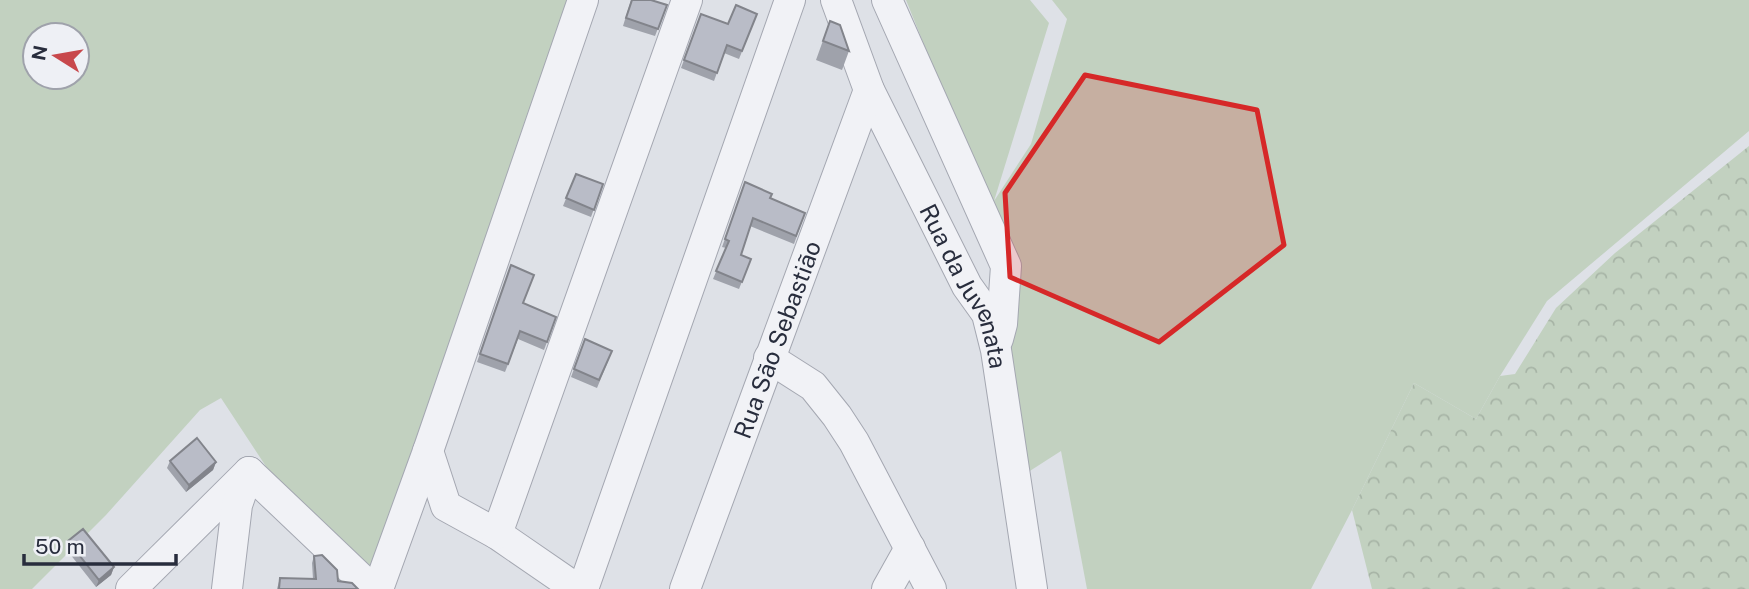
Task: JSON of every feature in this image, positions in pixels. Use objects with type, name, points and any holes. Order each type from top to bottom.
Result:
[{"type":"street","points":[[378,589],[583,0]]},
{"type":"street","points":[[497,534],[687,0]]},
{"type":"street","points":[[583,589],[790,0]]},
{"type":"street","name":"Rua da Juvenata","points":[[836,0],[869,90],[967,286],[987,314],[996,350],[1032,589]]},
{"type":"street","points":[[887,0],[1006,266],[1002,324],[996,350]]},
{"type":"street","name":"Rua São Sebastião","points":[[685,589],[869,90]]},
{"type":"street","points":[[769,358],[813,386],[837,416],[854,442],[930,589]]},
{"type":"street","points":[[428,451],[446,506],[497,534],[577,589]]},
{"type":"street","points":[[131,589],[249,472]]},
{"type":"street","points":[[228,589],[237,505],[249,472]]},
{"type":"street","points":[[249,472],[372,589]]},
{"type":"street","points":[[887,589],[910,548]]},
{"type":"highlighted area","points":[[1085,75],[1257,110],[1284,245],[1159,342],[1010,277],[1005,193]]},
{"type":"green space","points":[[0,0],[577,0],[369,578],[273,477],[221,398],[200,410],[106,515],[32,589],[0,589]]},
{"type":"green space","points":[[906,0],[1030,0],[1049,23],[994,201],[1031,144],[1067,19],[1052,0],[1749,0],[1749,131],[1547,301],[1476,419],[1414,383],[1311,589],[1087,589],[1061,451],[1022,476],[1007,346],[1012,263]]},
{"type":"green space","points":[[1749,146],[1749,589],[1372,589],[1352,510],[1414,383],[1476,419],[1500,376],[1515,374],[1556,308],[1615,253]]},
{"type":"building","points":[[632,0],[651,0],[667,5],[658,29],[626,18]]},
{"type":"building","points":[[736,5],[757,14],[742,51],[727,45],[717,73],[684,60],[701,14],[728,24]]},
{"type":"building","points":[[830,21],[840,25],[849,51],[823,41]]},
{"type":"building","points":[[576,174],[603,184],[594,210],[566,198]]},
{"type":"building","points":[[745,182],[772,194],[770,198],[805,213],[796,236],[753,218],[741,255],[751,259],[742,282],[716,271],[729,241],[725,239]]},
{"type":"building","points":[[511,265],[534,275],[523,303],[556,317],[547,342],[520,331],[508,364],[480,354]]},
{"type":"building","points":[[585,339],[612,351],[599,380],[574,369]]},
{"type":"building","points":[[197,438],[216,462],[189,485],[170,461]]},
{"type":"building","points":[[83,529],[114,567],[99,580],[68,541]]},
{"type":"building","points":[[322,555],[337,570],[338,581],[352,583],[358,589],[279,589],[280,578],[316,579],[314,556]]}]
